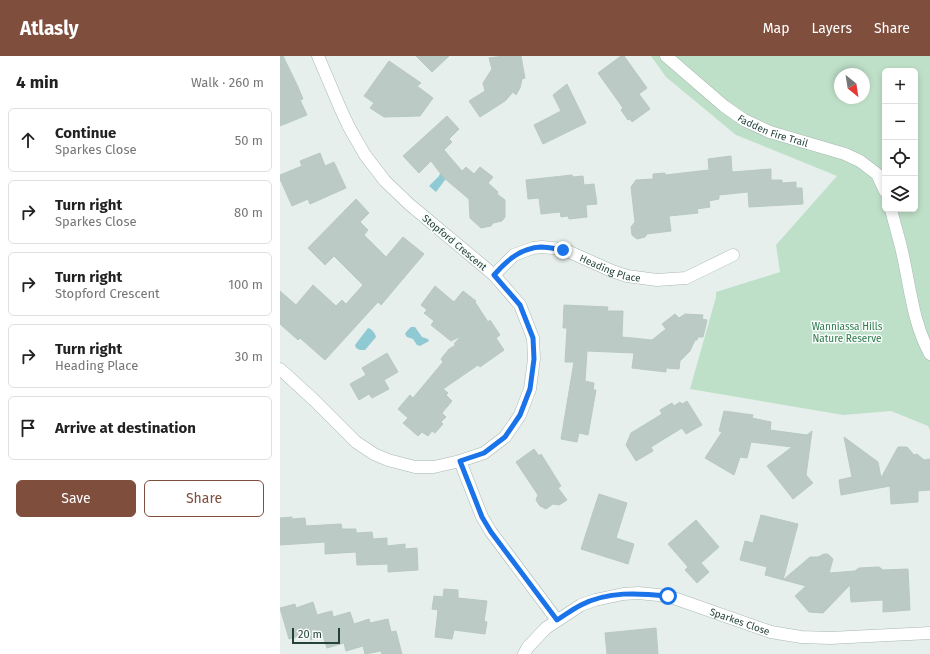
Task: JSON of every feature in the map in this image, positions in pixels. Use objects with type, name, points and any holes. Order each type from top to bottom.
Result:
[{"type":"street","name":"Fadden Fire Trail","points":[[666,56],[724,106],[744,120],[770,132],[845,154],[860,161],[877,174],[882,185]]},
{"type":"street","name":"Stopford Crescent","points":[[280,369],[356,442],[377,456],[415,467],[434,467],[460,461],[484,453],[505,437],[520,415],[530,389],[534,359],[533,338],[520,305],[494,275],[409,204],[385,181],[364,155],[341,110],[320,57]]},
{"type":"street","points":[[892,212],[902,248],[912,305],[924,342],[930,354]]},
{"type":"street","name":"Heading Place","points":[[494,275],[514,255],[533,248],[542,247],[563,250],[627,276],[657,280],[686,278],[733,255]]},
{"type":"street","points":[[460,461],[482,517],[491,532],[557,620]]},
{"type":"street","name":"Sparkes Close","points":[[524,654],[546,628],[581,605],[595,600],[623,594],[638,593],[668,596],[771,632],[801,637],[830,638],[930,632]]},
{"type":"green space","name":"Wanniassa Hills Nature Reserve","points":[[651,56],[930,56],[930,430],[928,426],[891,411],[843,415],[690,389],[716,297],[716,292],[780,272],[776,245],[837,176],[736,135],[666,77]]},
{"type":"water","points":[[441,171],[448,176],[436,192],[429,186],[439,176]]},
{"type":"water","points":[[411,327],[415,327],[422,337],[428,339],[429,341],[420,346],[417,345],[413,339],[407,337],[405,334]]},
{"type":"water","points":[[368,328],[373,331],[376,337],[365,350],[360,350],[356,348],[355,345]]},
{"type":"building","points":[[280,56],[283,56],[298,87],[303,99],[300,100],[307,115],[280,126]]},
{"type":"building","points":[[416,56],[449,56],[432,72]]},
{"type":"building","points":[[521,56],[525,78],[522,79],[520,88],[516,95],[513,92],[505,101],[480,117],[469,101],[485,91],[483,83],[492,69],[489,58]]},
{"type":"building","points":[[621,56],[624,56],[647,88],[639,94],[650,109],[632,122],[630,119],[628,120],[621,110],[623,108],[598,73]]},
{"type":"building","points":[[389,61],[421,83],[417,86],[433,98],[420,116],[384,117],[370,108],[374,103],[364,96]]},
{"type":"building","points":[[567,84],[586,123],[543,144],[534,125],[561,111],[553,95]]},
{"type":"building","points":[[447,116],[459,129],[449,139],[452,142],[444,150],[462,171],[466,167],[474,174],[480,167],[493,177],[488,183],[498,192],[497,194],[505,200],[505,217],[502,221],[493,223],[491,226],[481,228],[470,218],[469,199],[444,178],[431,161],[419,173],[403,156]]},
{"type":"building","points":[[320,153],[325,166],[334,162],[346,188],[310,204],[308,199],[292,206],[280,179],[280,175],[302,166],[300,161]]},
{"type":"building","points":[[731,156],[732,172],[771,169],[771,180],[782,180],[782,183],[796,182],[796,188],[802,188],[803,204],[749,207],[748,192],[719,195],[719,199],[709,201],[710,207],[697,209],[698,213],[669,216],[671,231],[647,234],[645,237],[637,239],[632,235],[631,227],[635,222],[631,187],[636,180],[653,179],[653,174],[665,173],[665,175],[709,170],[708,159]]},
{"type":"building","points":[[572,175],[573,177],[583,176],[584,185],[594,184],[597,204],[586,205],[587,217],[569,219],[568,216],[561,217],[560,212],[541,214],[539,198],[528,199],[526,180]]},
{"type":"building","points":[[356,199],[369,213],[360,222],[368,230],[364,235],[386,257],[403,237],[424,254],[381,305],[378,302],[325,360],[300,338],[298,340],[280,324],[280,291],[296,305],[313,285],[336,306],[342,300],[346,304],[363,285],[334,256],[325,265],[308,248]]},
{"type":"building","points":[[435,286],[454,302],[463,291],[476,301],[475,302],[488,322],[490,320],[500,335],[496,338],[504,350],[480,367],[478,365],[443,389],[448,393],[446,395],[452,401],[442,413],[446,417],[441,422],[443,424],[435,433],[432,431],[428,436],[422,432],[418,436],[403,423],[408,418],[398,409],[410,395],[413,398],[443,362],[441,359],[449,349],[456,345],[454,344],[461,336],[451,341],[431,325],[434,321],[424,313],[427,310],[421,305]]},
{"type":"building","points":[[564,305],[608,307],[607,311],[623,311],[622,337],[652,340],[666,329],[662,324],[675,314],[679,318],[685,314],[703,315],[702,319],[707,320],[703,337],[698,337],[697,340],[695,340],[690,351],[680,361],[679,369],[666,368],[666,372],[632,368],[634,353],[587,351],[585,381],[594,383],[593,390],[596,390],[588,435],[579,433],[577,442],[561,439],[574,362],[565,362],[567,328],[563,328]]},
{"type":"building","points":[[387,353],[398,372],[384,380],[389,389],[372,398],[369,394],[359,400],[350,384],[366,375],[362,368]]},
{"type":"building","points":[[687,401],[702,425],[686,434],[682,428],[651,447],[653,451],[636,461],[626,445],[631,433],[662,414],[660,410],[672,403],[674,406],[680,402],[682,404]]},
{"type":"building","points":[[724,411],[753,415],[752,418],[771,422],[770,430],[807,435],[812,431],[806,475],[813,483],[793,499],[767,466],[792,447],[751,442],[747,458],[740,457],[734,475],[705,458],[722,432],[719,431]]},
{"type":"building","points":[[844,437],[878,462],[881,478],[898,447],[907,447],[914,455],[917,454],[924,460],[930,459],[930,490],[918,491],[918,502],[891,504],[890,486],[841,495],[839,480],[852,477]]},
{"type":"building","points":[[534,449],[539,456],[541,454],[561,486],[558,488],[567,500],[559,505],[553,504],[546,509],[540,506],[536,500],[538,495],[516,462]]},
{"type":"building","points":[[599,494],[627,503],[616,538],[634,544],[628,564],[581,549]]},
{"type":"building","points":[[761,515],[798,524],[783,580],[765,575],[767,567],[740,560],[745,541],[753,543]]},
{"type":"building","points":[[292,517],[292,519],[305,518],[306,526],[341,524],[342,529],[356,529],[356,533],[372,532],[373,539],[387,538],[387,546],[405,544],[405,549],[417,548],[418,570],[388,572],[388,564],[357,565],[356,552],[325,554],[325,542],[280,545],[280,518]]},
{"type":"building","points":[[696,520],[719,547],[701,563],[709,572],[697,583],[685,570],[688,567],[668,544]]},
{"type":"building","points":[[824,554],[828,554],[833,559],[829,573],[855,571],[859,568],[879,567],[883,570],[908,569],[910,610],[883,612],[883,600],[851,602],[850,585],[823,613],[809,612],[795,596],[806,586],[783,580],[810,557],[818,557]]},
{"type":"building","points":[[444,589],[458,590],[458,598],[487,601],[484,621],[487,622],[485,634],[454,630],[452,639],[435,637],[438,610],[432,609],[434,596],[443,597]]},
{"type":"building","points":[[313,602],[317,615],[332,611],[333,617],[350,612],[354,624],[369,619],[370,623],[388,619],[391,632],[396,631],[402,654],[382,654],[381,651],[365,654],[363,646],[346,651],[344,643],[327,648],[323,636],[311,640],[309,633],[289,639],[280,608],[295,604],[296,608]]},
{"type":"building","points":[[656,628],[658,654],[607,654],[605,633]]},
{"type":"route","points":[[563,250],[542,247],[533,248],[514,255],[494,275],[520,305],[533,338],[534,359],[530,389],[520,415],[505,437],[484,453],[460,461],[482,517],[491,532],[557,620],[581,605],[595,600],[623,594],[638,593],[668,596]]}]
